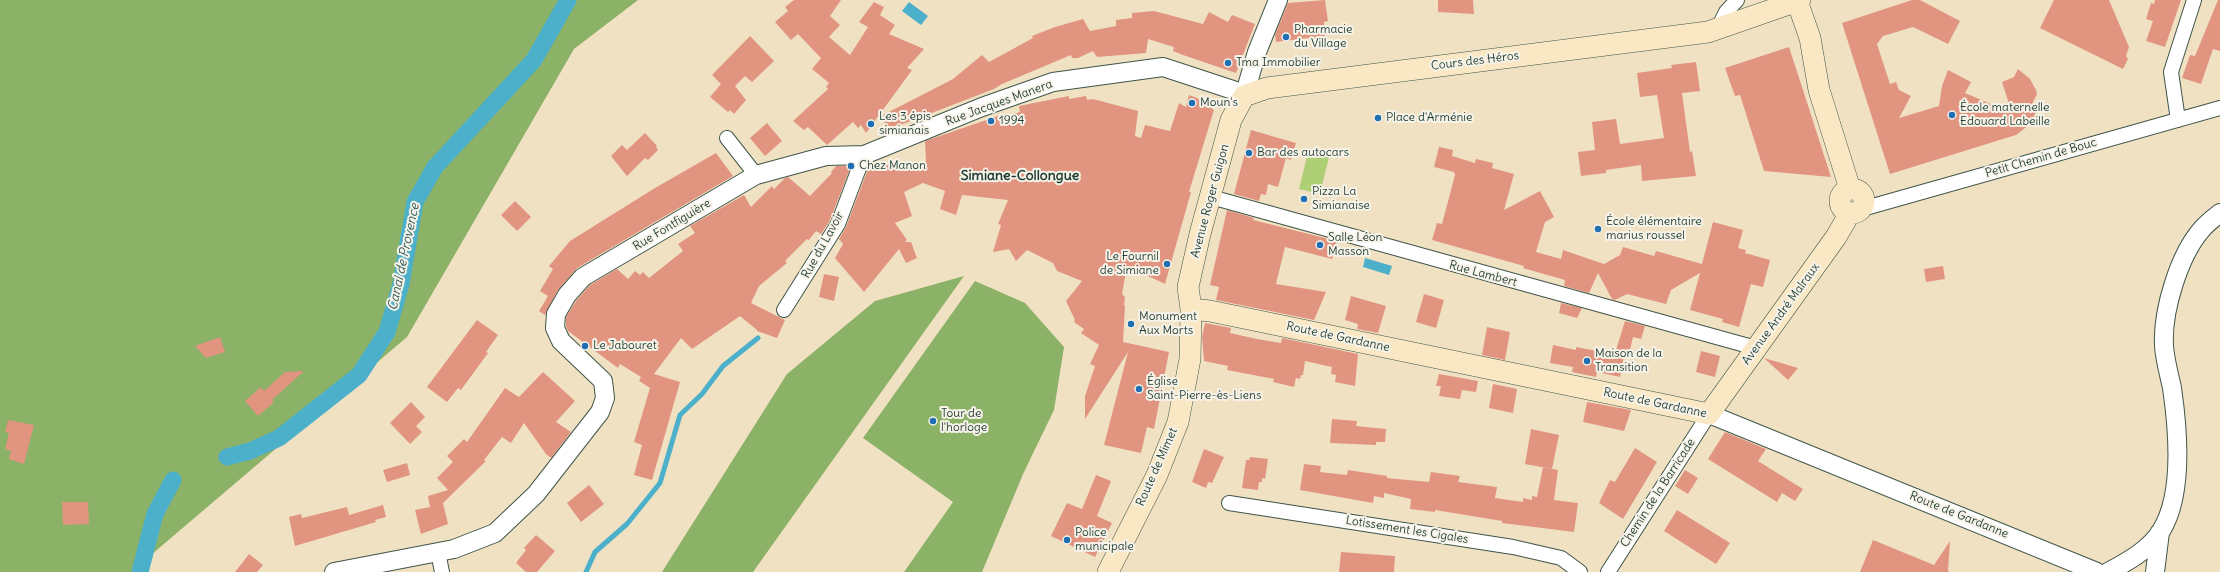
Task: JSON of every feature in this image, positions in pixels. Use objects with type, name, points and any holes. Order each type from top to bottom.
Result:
[{"type":"main road","name":"Cours des Héros","points":[[1244,96],[1250,92],[1267,88],[1713,30],[1798,0]]},
{"type":"main road","points":[[1798,0],[1810,38],[1819,90],[1850,189],[1842,195],[1840,202],[1843,209],[1856,211]]},
{"type":"main road","name":"Avenue Roger Guigon","points":[[1191,309],[1188,287],[1200,234],[1232,120],[1244,96]]},
{"type":"main road","name":"Avenue André Malraux","points":[[1709,414],[1856,211]]},
{"type":"main road","name":"Route de Gardanne","points":[[1191,309],[1210,311],[1709,414]]},
{"type":"main road","name":"Route de Mimet","points":[[1108,572],[1157,475],[1178,422],[1190,358],[1191,309]]},
{"type":"street","points":[[1244,96],[1257,52],[1278,0]]},
{"type":"street","points":[[1713,30],[1737,0]]},
{"type":"street","points":[[2178,120],[2171,72],[2194,0]]},
{"type":"street","name":"Rue Jacques Manera","points":[[826,156],[864,155],[982,107],[1053,82],[1163,67],[1233,90],[1244,96]]},
{"type":"street","name":"Petit Chemin de Bouc","points":[[1856,211],[2220,108]]},
{"type":"street","points":[[727,138],[756,175]]},
{"type":"street","name":"Rue du Lavoir","points":[[784,310],[838,224],[864,155]]},
{"type":"street","name":"Rue Fontfiguière","points":[[438,552],[454,549],[495,533],[536,494],[600,412],[603,405],[605,389],[599,376],[557,335],[555,328],[556,314],[567,295],[584,277],[756,175],[826,156]]},
{"type":"street","name":"Rue Lambert","points":[[1211,197],[1756,348]]},
{"type":"street","points":[[2108,572],[2137,555],[2160,532],[2169,514],[2177,461],[2172,389],[2164,346],[2167,310],[2181,265],[2190,248],[2202,230],[2220,213]]},
{"type":"street","name":"Chemin de la Barricade","points":[[1608,572],[1709,414]]},
{"type":"street","name":"Route de Gardanne","points":[[1709,414],[1809,453],[2097,572]]},
{"type":"street","name":"Lotissement les Cigales","points":[[1229,503],[1513,547],[1561,558],[1580,572]]},
{"type":"street","points":[[2155,572],[2160,532]]},
{"type":"street","points":[[334,572],[438,552],[442,572]]},
{"type":"green space","points":[[0,0],[638,0],[574,49],[407,337],[131,572],[0,572]]},
{"type":"green space","points":[[1309,148],[1330,153],[1320,194],[1299,189]]},
{"type":"green space","points":[[964,276],[753,572],[662,572],[787,374],[875,301]]},
{"type":"green space","points":[[975,281],[1025,303],[1064,347],[1054,410],[1024,472],[982,572],[904,572],[953,502],[863,438]]},
{"type":"water","points":[[909,2],[928,16],[921,25],[902,11]]},
{"type":"water","points":[[1365,258],[1392,266],[1389,275],[1363,267]]},
{"type":"building","points":[[794,0],[841,0],[830,16],[840,25],[829,37],[850,55],[868,27],[859,22],[874,2],[884,7],[880,15],[895,25],[889,34],[924,49],[907,68],[912,70],[866,133],[861,125],[858,128],[853,122],[827,145],[808,127],[804,130],[793,121],[828,89],[826,87],[829,83],[812,69],[821,58],[798,34],[791,40],[775,22],[788,11],[785,7]]},
{"type":"building","points":[[1325,0],[1328,21],[1324,22],[1325,36],[1276,42],[1275,35],[1288,3]]},
{"type":"building","points":[[1438,0],[1473,0],[1474,14],[1438,12]]},
{"type":"building","points":[[1912,0],[1920,0],[1960,21],[1948,44],[1913,27],[1883,36],[1877,44],[1890,84],[1896,82],[1899,90],[1911,96],[1899,118],[1939,106],[1942,86],[1948,70],[1971,82],[1965,93],[2012,113],[2002,82],[2014,77],[2018,69],[2030,79],[2036,90],[2037,94],[2029,110],[2036,113],[2029,125],[2016,135],[1890,174],[1842,23]]},
{"type":"building","points":[[2054,0],[2109,0],[2129,47],[2126,56],[2128,59],[2123,69],[2040,28]]},
{"type":"building","points":[[2155,0],[2181,0],[2165,47],[2146,41],[2153,21],[2146,19],[2151,3],[2154,4]]},
{"type":"building","points":[[2218,0],[2220,0],[2220,51],[2213,49],[2201,84],[2182,78],[2190,55],[2195,56]]},
{"type":"building","points":[[1154,11],[1203,24],[1209,12],[1228,22],[1232,15],[1255,24],[1236,73],[1183,55],[1173,51],[1174,47],[1148,39],[1146,53],[1097,57],[1093,51],[1078,58],[1072,58],[1071,55],[1002,84],[994,89],[903,124],[887,128],[881,116],[953,79],[982,55],[989,62],[1033,38],[1032,36],[1055,27],[1083,19],[1090,31],[1116,26],[1116,20],[1132,18],[1132,13]]},
{"type":"building","points":[[750,36],[774,61],[752,82],[745,76],[735,86],[746,100],[734,114],[730,110],[728,112],[710,97],[721,84],[712,75]]},
{"type":"building","points":[[1789,47],[1831,177],[1764,171],[1740,95],[1735,96],[1725,68]]},
{"type":"building","points":[[1696,62],[1700,91],[1682,93],[1690,152],[1692,151],[1696,176],[1642,181],[1641,165],[1606,170],[1606,173],[1581,176],[1578,152],[1595,150],[1592,122],[1616,119],[1620,144],[1664,138],[1657,95],[1640,97],[1637,73],[1672,68],[1671,65]]},
{"type":"building","points":[[1189,95],[1197,98],[1214,110],[1189,192],[1191,192],[1165,284],[1127,266],[1122,294],[1125,297],[1123,342],[1169,352],[1154,429],[1147,427],[1141,453],[1104,445],[1128,352],[1085,419],[1085,396],[1095,366],[1090,364],[1099,345],[1081,333],[1084,329],[1074,322],[1075,320],[1066,301],[1082,281],[1057,271],[1053,263],[1027,250],[1016,261],[1009,249],[993,252],[1001,225],[998,224],[1008,200],[962,195],[956,215],[940,209],[945,191],[923,183],[904,192],[912,216],[895,223],[907,240],[905,242],[911,242],[917,258],[906,263],[899,249],[864,292],[835,258],[843,244],[839,239],[846,227],[868,169],[896,163],[926,162],[925,141],[998,116],[1004,117],[1020,112],[1019,106],[1069,96],[1069,99],[1086,96],[1087,100],[1093,99],[1138,111],[1135,136],[1141,138],[1145,125],[1170,131],[1179,103],[1186,107]]},
{"type":"building","points":[[767,123],[782,141],[765,156],[750,138]]},
{"type":"building","points":[[1251,130],[1296,143],[1291,160],[1286,158],[1278,187],[1268,184],[1266,195],[1261,194],[1259,201],[1234,194]]},
{"type":"building","points":[[645,133],[657,146],[656,147],[658,150],[648,160],[645,158],[627,176],[611,156],[622,145],[627,150]]},
{"type":"building","points":[[1439,147],[1453,150],[1452,156],[1475,163],[1476,159],[1493,163],[1492,168],[1514,174],[1504,210],[1540,191],[1554,217],[1545,222],[1536,252],[1561,259],[1563,250],[1604,264],[1620,255],[1623,247],[1654,256],[1656,251],[1702,264],[1713,222],[1743,230],[1738,248],[1746,250],[1745,253],[1770,260],[1763,287],[1751,284],[1739,327],[1722,322],[1723,319],[1690,310],[1700,273],[1671,290],[1666,304],[1627,294],[1615,300],[1612,299],[1598,273],[1589,293],[1564,286],[1565,280],[1523,268],[1524,266],[1432,240],[1437,223],[1442,224],[1455,175],[1454,172],[1434,167]]},
{"type":"building","points":[[716,153],[733,176],[577,268],[558,290],[545,315],[539,311],[548,296],[540,291],[553,269],[549,266],[570,241],[655,188]]},
{"type":"building","points":[[836,166],[851,166],[830,220],[821,234],[816,231],[809,240],[807,239],[785,261],[787,263],[759,286],[751,303],[785,320],[777,338],[757,331],[740,316],[692,349],[681,338],[654,374],[680,382],[652,480],[634,475],[642,445],[634,442],[650,388],[639,381],[641,377],[620,364],[618,368],[568,331],[566,326],[566,317],[576,301],[590,285],[617,269],[628,279],[635,271],[640,275],[643,272],[649,278],[683,251],[678,244],[695,233],[690,226],[744,195],[751,207],[772,186],[774,189],[788,177],[810,196],[832,173],[831,172]]},
{"type":"building","points":[[515,201],[531,217],[517,231],[501,215]]},
{"type":"building","points":[[1227,210],[1254,218],[1253,220],[1337,241],[1332,259],[1285,247],[1276,284],[1326,292],[1314,320],[1216,300],[1219,287],[1210,285]]},
{"type":"building","points":[[1943,266],[1945,279],[1926,282],[1924,269]]},
{"type":"building","points":[[824,274],[839,277],[834,301],[819,297]]},
{"type":"building","points":[[1424,294],[1444,300],[1436,328],[1416,322]]},
{"type":"building","points":[[1351,296],[1386,306],[1378,333],[1357,329],[1358,324],[1345,320]]},
{"type":"building","points":[[1561,303],[1582,308],[1577,318],[1559,313]]},
{"type":"building","points":[[477,320],[498,335],[486,352],[488,353],[461,390],[458,388],[447,402],[427,387]]},
{"type":"building","points":[[1625,321],[1645,326],[1641,339],[1633,337],[1629,354],[1616,350]]},
{"type":"building","points":[[1205,323],[1231,328],[1230,333],[1257,339],[1281,343],[1282,338],[1358,354],[1355,386],[1335,382],[1336,375],[1331,374],[1332,367],[1305,361],[1303,375],[1301,375],[1300,379],[1296,378],[1294,387],[1273,382],[1274,379],[1227,370],[1228,366],[1204,361],[1202,337]]},
{"type":"building","points":[[1487,327],[1510,332],[1505,360],[1482,355]]},
{"type":"building","points":[[220,337],[225,352],[206,358],[195,346]]},
{"type":"building","name":"Maison de la Transition","points":[[1553,345],[1576,350],[1576,347],[1624,356],[1620,377],[1597,372],[1596,377],[1572,372],[1573,367],[1550,363]]},
{"type":"building","points":[[1701,351],[1720,356],[1715,377],[1696,372]]},
{"type":"building","points":[[1764,358],[1798,368],[1788,380]]},
{"type":"building","points":[[304,371],[272,400],[274,402],[258,416],[245,401],[261,387],[264,391],[285,372]]},
{"type":"building","points":[[543,372],[575,401],[556,422],[571,432],[551,458],[546,454],[524,423],[511,443],[502,437],[484,460],[486,461],[443,503],[448,524],[421,534],[415,510],[430,507],[428,496],[448,490],[437,478],[453,462],[447,456],[464,439],[467,442],[505,388],[519,397]]},
{"type":"building","points":[[1439,374],[1478,381],[1476,392],[1462,390],[1460,399],[1439,396],[1441,386],[1436,386]]},
{"type":"building","points":[[1493,384],[1517,389],[1513,413],[1489,408]]},
{"type":"building","points":[[411,402],[425,417],[416,426],[422,432],[410,444],[390,423]]},
{"type":"building","points":[[1587,402],[1631,410],[1624,431],[1583,422]]},
{"type":"building","points":[[1332,419],[1357,421],[1356,426],[1386,429],[1385,442],[1376,442],[1376,445],[1330,443]]},
{"type":"building","points":[[8,420],[34,425],[24,464],[9,459],[11,451],[5,449],[9,433],[5,432]]},
{"type":"building","points":[[1531,429],[1559,435],[1552,469],[1525,464]]},
{"type":"building","points":[[1725,432],[1766,449],[1758,461],[1803,489],[1795,501],[1782,493],[1777,502],[1708,459]]},
{"type":"building","points":[[1635,448],[1657,462],[1623,519],[1599,503],[1610,480],[1615,482]]},
{"type":"building","points":[[1204,449],[1224,457],[1212,483],[1208,482],[1206,488],[1192,482]]},
{"type":"building","points":[[1250,457],[1268,459],[1265,479],[1262,478],[1262,482],[1259,482],[1258,490],[1242,488],[1246,460],[1249,460]]},
{"type":"building","points":[[407,463],[410,475],[387,482],[383,470]]},
{"type":"building","points":[[1304,464],[1321,466],[1320,472],[1347,475],[1348,470],[1387,476],[1387,478],[1429,482],[1431,472],[1460,476],[1458,482],[1497,487],[1495,498],[1523,502],[1523,498],[1532,500],[1532,496],[1537,497],[1543,467],[1558,470],[1554,500],[1578,503],[1574,532],[1502,523],[1502,521],[1435,510],[1435,512],[1410,509],[1411,499],[1384,493],[1384,498],[1374,496],[1373,503],[1300,490]]},
{"type":"building","points":[[1685,470],[1698,478],[1688,494],[1675,486]]},
{"type":"building","points":[[1096,475],[1111,481],[1097,516],[1112,523],[1095,557],[1051,536],[1067,503],[1082,509]]},
{"type":"building","points":[[589,485],[604,504],[581,522],[567,503]]},
{"type":"building","points":[[62,502],[88,502],[89,524],[63,525]]},
{"type":"building","points":[[383,505],[386,517],[375,520],[376,522],[295,546],[289,517],[301,514],[302,518],[347,507],[349,515]]},
{"type":"building","points":[[1677,510],[1730,543],[1716,564],[1664,531]]},
{"type":"building","points":[[536,535],[555,551],[537,572],[526,572],[516,563],[526,550],[524,548]]},
{"type":"building","points":[[1873,540],[1934,565],[1950,541],[1948,571],[1950,572],[1860,572]]},
{"type":"building","points":[[1341,552],[1395,556],[1394,572],[1339,572]]},
{"type":"building","points":[[249,554],[263,565],[257,572],[235,572]]},
{"type":"waterway","name":"Canal de Provence","points":[[227,457],[250,451],[279,438],[359,375],[387,332],[401,284],[415,202],[435,167],[534,60],[568,0]]},
{"type":"waterway","points":[[586,572],[595,552],[627,524],[660,483],[680,415],[702,394],[723,366],[758,338]]},
{"type":"waterway","name":"Canal de Provence","points":[[140,572],[155,514],[173,480]]},
{"type":"place","name":"Pharmacie du Village","points":[[1286,37]]},
{"type":"place","name":"Tma Immobilier","points":[[1228,63]]},
{"type":"place","name":"Moun's","points":[[1192,103]]},
{"type":"place","name":"École maternelle Edouard Labeille","points":[[1952,115]]},
{"type":"place","name":"Place d'Arménie","points":[[1378,118]]},
{"type":"place","name":"1994","points":[[991,121]]},
{"type":"place","name":"Les 3 épis simianais","points":[[871,124]]},
{"type":"place","name":"Bar des autocars","points":[[1249,153]]},
{"type":"place","name":"Chez Manon","points":[[851,166]]},
{"type":"place","name":"Pizza La Simianaise","points":[[1304,199]]},
{"type":"place","name":"École élémentaire marius roussel","points":[[1598,229]]},
{"type":"place","name":"Salle Léon Masson","points":[[1320,245]]},
{"type":"place","name":"Le Fournil de Simiane","points":[[1167,264]]},
{"type":"place","name":"Monument Aux Morts","points":[[1131,324]]},
{"type":"place","name":"Le Jabouret","points":[[585,346]]},
{"type":"place","name":"Maison de la Transition","points":[[1587,361]]},
{"type":"place","name":"Église Saint-Pierre-ès-Liens","points":[[1139,389]]},
{"type":"place","name":"Tour de l'horloge","points":[[933,421]]},
{"type":"place","name":"Police municipale","points":[[1067,540]]},
{"type":"district","name":"Simiane-Collongue","points":[[1020,176]]}]
